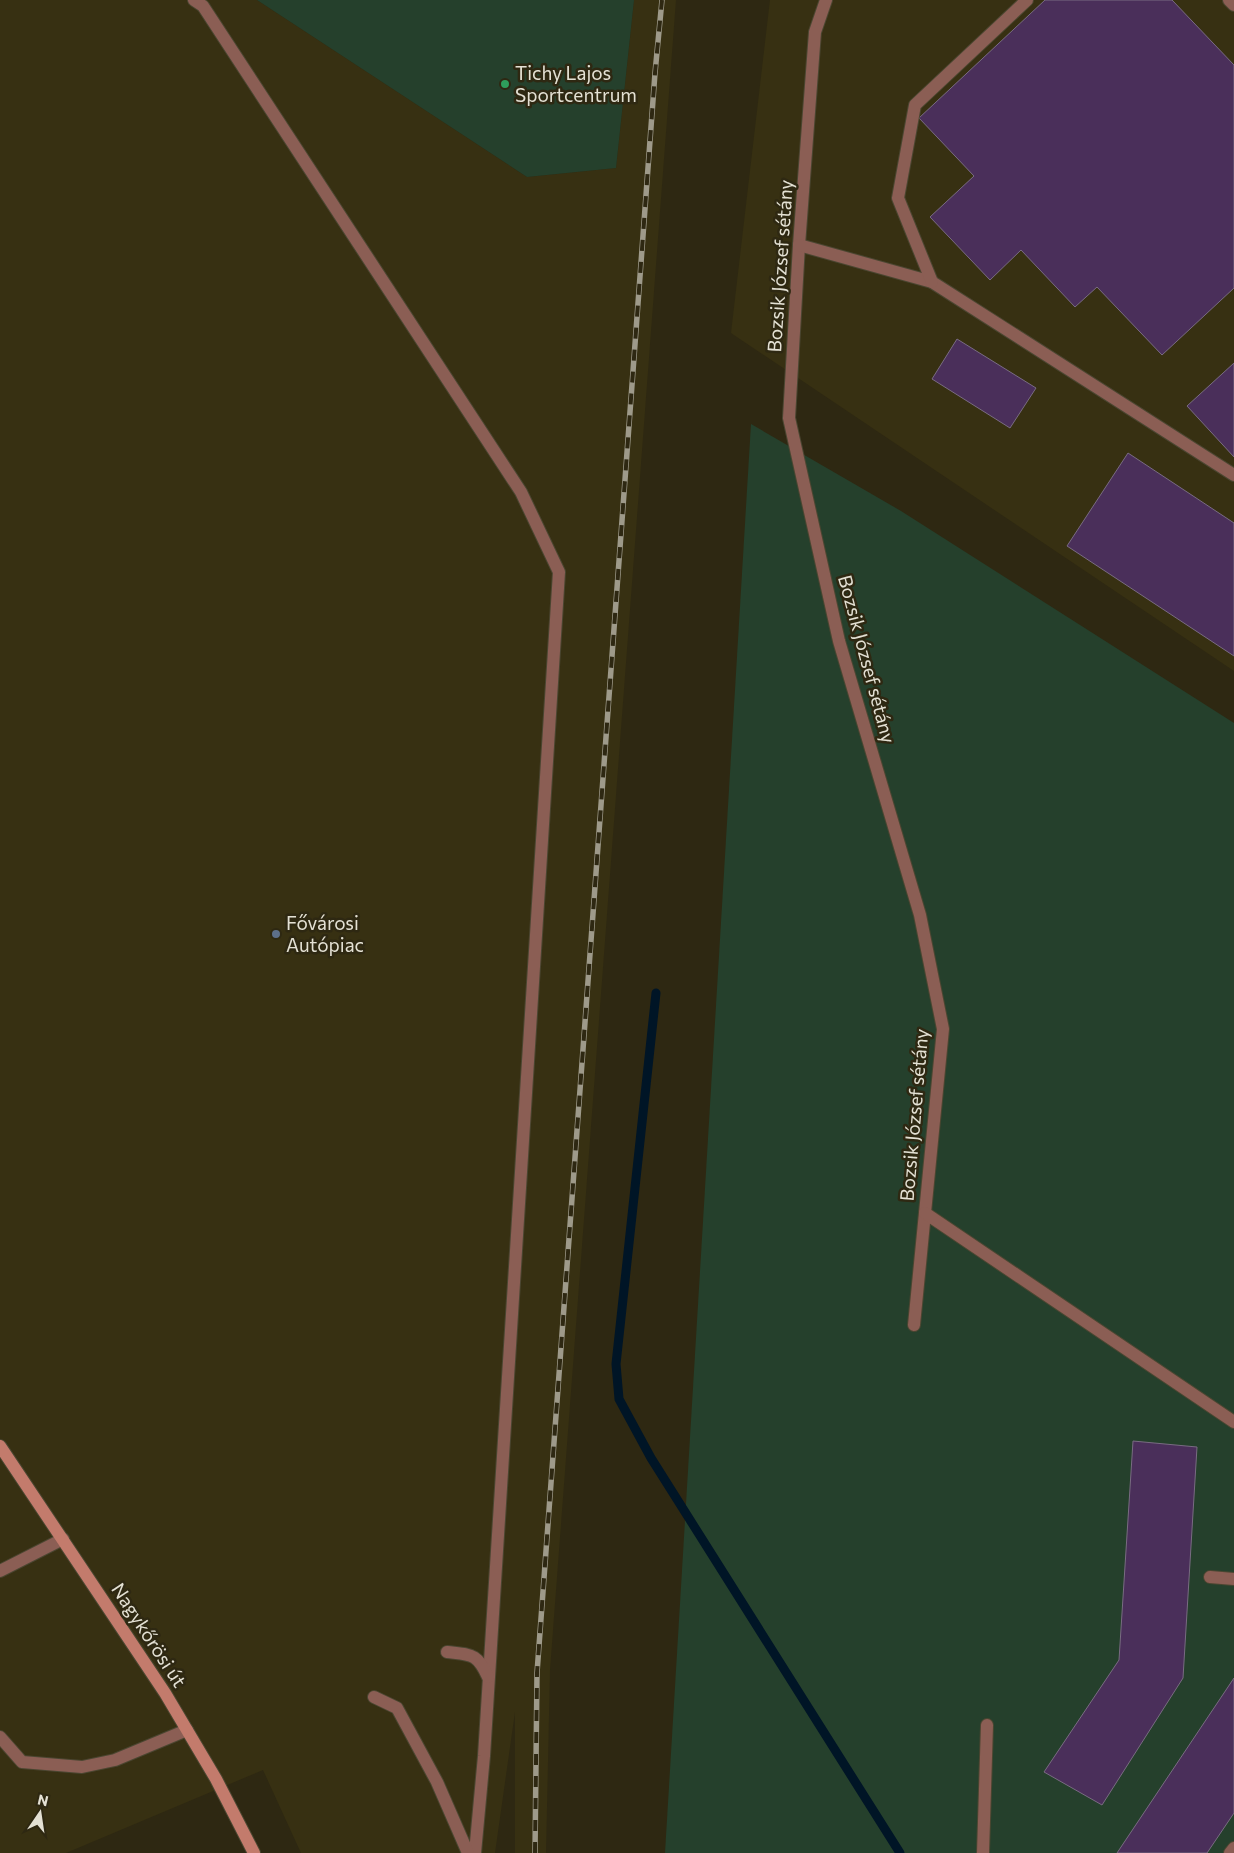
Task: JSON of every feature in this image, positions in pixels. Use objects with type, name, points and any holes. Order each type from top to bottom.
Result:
[{"type":"main road","name":"Nagykőrösi út","points":[[0,1446],[150,1669],[216,1780],[254,1853]]},
{"type":"lane","points":[[194,0],[203,6],[521,492],[559,572],[484,1756],[475,1853]]},
{"type":"lane","name":"Bozsik József sétány","points":[[826,0],[815,32],[799,245],[789,418],[839,641],[920,914],[943,1028],[914,1325]]},
{"type":"lane","points":[[932,282],[898,198],[914,105],[1027,0]]},
{"type":"lane","points":[[1229,0],[1234,5]]},
{"type":"lane","points":[[799,245],[932,282],[1234,475]]},
{"type":"lane","points":[[925,1213],[1234,1422]]},
{"type":"lane","points":[[0,1571],[63,1539]]},
{"type":"lane","points":[[1210,1578],[1234,1579]]},
{"type":"lane","points":[[447,1652],[467,1654],[481,1661],[489,1678]]},
{"type":"lane","points":[[374,1697],[397,1708],[437,1782],[468,1853]]},
{"type":"lane","points":[[983,1853],[987,1725]]},
{"type":"lane","points":[[0,1737],[22,1762],[82,1767],[115,1760],[187,1730]]},
{"type":"lane","points":[[1230,1853],[1234,1848]]},
{"type":"shaded area","name":"Fővárosi Autópiac","points":[[0,0],[257,0],[527,177],[616,168],[634,0],[676,0],[550,1670],[546,1853],[515,1853],[515,1712],[495,1853],[301,1853],[263,1770],[66,1853],[0,1853]]},
{"type":"shaded area","points":[[770,0],[1234,0],[1234,671],[731,333]]},
{"type":"green space","name":"Tichy Lajos Sportcentrum","points":[[257,0],[634,0],[616,168],[527,177]]},
{"type":"green space","points":[[751,424],[901,511],[1234,723],[1234,1853],[665,1853]]},
{"type":"building","points":[[1045,0],[1172,0],[1234,65],[1234,288],[1162,355],[1097,287],[1075,307],[1021,250],[990,280],[930,217],[974,176],[919,118]]},
{"type":"building","points":[[957,339],[1036,388],[1010,428],[932,379]]},
{"type":"building","points":[[1234,363],[1234,457],[1187,406]]},
{"type":"building","points":[[1128,453],[1234,523],[1234,656],[1067,546]]},
{"type":"building","points":[[1133,1441],[1197,1447],[1183,1678],[1102,1805],[1044,1772],[1119,1660]]},
{"type":"building","points":[[1234,1678],[1234,1813],[1207,1853],[1117,1853]]},
{"type":"waterway","points":[[656,993],[616,1364],[619,1399],[651,1458],[900,1853]]},
{"type":"railway","points":[[535,1853],[537,1673],[655,73],[662,0]]},
{"type":"place","name":"Tichy Lajos Sportcentrum","points":[[505,84]]},
{"type":"place","name":"Fővárosi Autópiac","points":[[276,934]]}]
